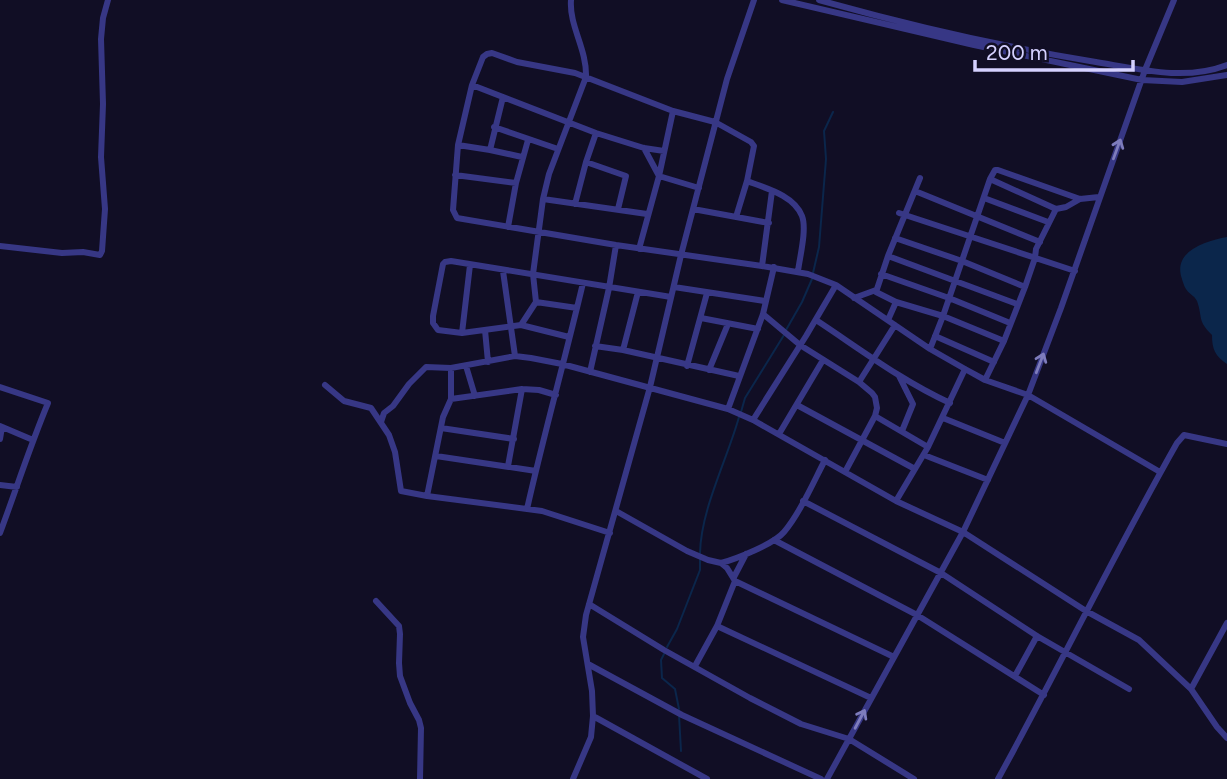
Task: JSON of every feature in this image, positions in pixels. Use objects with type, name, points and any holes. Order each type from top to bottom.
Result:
[{"type":"street","points":[[0,246],[96,255],[100,255],[102,251],[105,209],[101,158],[101,38],[108,0]]},
{"type":"street","points":[[521,324],[536,302],[533,274],[549,174],[586,77],[586,61],[571,12],[571,0]]},
{"type":"street","points":[[573,779],[591,737],[593,716],[592,691],[583,637],[589,604],[650,387],[715,122],[754,0]]},
{"type":"street","points":[[782,0],[1142,80],[1182,82],[1227,75]]},
{"type":"street","points":[[819,0],[924,30],[1145,71],[1184,73],[1227,65]]},
{"type":"street","points":[[827,779],[963,531],[1028,395],[1145,71],[1174,0]]},
{"type":"street","points":[[736,217],[747,181],[753,144],[715,122],[673,111],[586,77],[556,68],[517,62],[492,53],[483,57],[472,85],[458,145],[453,210],[457,218],[616,246],[808,274],[836,285],[930,349],[965,369],[985,380],[1028,395],[1160,472]]},
{"type":"street","points":[[472,85],[596,133],[644,148],[664,151]]},
{"type":"street","points":[[490,150],[503,97]]},
{"type":"street","points":[[639,249],[673,111]]},
{"type":"street","points":[[494,127],[558,149]]},
{"type":"street","points":[[575,204],[596,133]]},
{"type":"street","points":[[508,227],[528,140]]},
{"type":"street","points":[[458,145],[522,157]]},
{"type":"street","points":[[644,148],[659,176],[699,188]]},
{"type":"street","points":[[586,162],[626,176],[618,209]]},
{"type":"street","points":[[930,349],[995,170],[1080,199]]},
{"type":"street","points":[[455,175],[516,183]]},
{"type":"street","points":[[876,290],[902,214],[919,178]]},
{"type":"street","points":[[990,179],[1056,209],[1080,199],[1099,197]]},
{"type":"street","points":[[747,181],[772,191],[791,203],[803,218],[798,271]]},
{"type":"street","points":[[762,266],[772,191]]},
{"type":"street","points":[[915,191],[1040,242]]},
{"type":"street","points":[[984,198],[1048,222]]},
{"type":"street","points":[[543,199],[647,214]]},
{"type":"street","points":[[693,209],[768,223]]},
{"type":"street","points":[[985,380],[1004,341],[1036,249],[1056,209]]},
{"type":"street","points":[[902,214],[1074,271]]},
{"type":"street","points":[[895,237],[1025,286]]},
{"type":"street","points":[[590,372],[616,246]]},
{"type":"street","points":[[888,256],[1017,304]]},
{"type":"street","points":[[569,337],[521,324],[462,333],[438,330],[433,323],[433,316],[443,264],[447,261],[671,297]]},
{"type":"street","points":[[462,333],[470,265]]},
{"type":"street","points":[[728,409],[763,314],[774,267]]},
{"type":"street","points":[[503,271],[515,356]]},
{"type":"street","points":[[881,274],[1010,323]]},
{"type":"street","points":[[527,509],[583,283]]},
{"type":"street","points":[[753,419],[836,285]]},
{"type":"street","points":[[674,287],[765,301]]},
{"type":"street","points":[[854,298],[876,290]]},
{"type":"street","points":[[876,290],[896,302],[943,316],[1004,341]]},
{"type":"street","points":[[623,351],[638,292]]},
{"type":"street","points":[[687,366],[707,293]]},
{"type":"street","points":[[536,302],[577,308]]},
{"type":"street","points":[[888,320],[896,302]]},
{"type":"street","points":[[763,314],[800,345],[859,382],[875,397],[875,416],[845,472]]},
{"type":"street","points":[[701,318],[758,329]]},
{"type":"street","points":[[816,320],[900,376],[950,403]]},
{"type":"street","points":[[709,370],[728,324]]},
{"type":"street","points":[[859,382],[895,325]]},
{"type":"street","points":[[485,330],[488,362]]},
{"type":"street","points":[[935,337],[994,362]]},
{"type":"street","points":[[595,346],[739,376]]},
{"type":"street","points":[[381,422],[384,413],[426,367],[451,368],[515,356],[562,364],[728,409],[753,419],[896,501],[963,531],[1086,611],[1139,640],[1191,689],[1227,738]]},
{"type":"street","points":[[779,434],[823,360]]},
{"type":"street","points":[[466,366],[475,396]]},
{"type":"street","points":[[427,496],[443,417],[451,399],[451,368]]},
{"type":"street","points":[[896,501],[924,455],[965,369]]},
{"type":"street","points":[[900,376],[913,404]]},
{"type":"street","points":[[325,385],[344,401],[370,408],[381,422],[396,452],[401,491],[542,512],[610,533]]},
{"type":"street","points":[[0,387],[48,403],[0,533]]},
{"type":"street","points":[[451,399],[522,389],[556,395]]},
{"type":"street","points":[[508,466],[522,389]]},
{"type":"street","points":[[902,431],[913,404],[925,391]]},
{"type":"street","points":[[797,405],[915,470]]},
{"type":"street","points":[[875,416],[928,447]]},
{"type":"street","points":[[943,418],[1005,443]]},
{"type":"street","points":[[0,439],[1,426],[33,440]]},
{"type":"street","points":[[441,428],[514,439]]},
{"type":"street","points":[[998,779],[1177,443],[1184,436],[1227,444]]},
{"type":"street","points":[[924,455],[988,480]]},
{"type":"street","points":[[436,456],[536,471]]},
{"type":"street","points":[[721,563],[747,553],[784,533],[824,460]]},
{"type":"street","points":[[0,485],[17,487]]},
{"type":"street","points":[[803,500],[941,573],[1037,636],[1129,689]]},
{"type":"street","points":[[616,511],[687,551],[721,563],[735,579],[894,657]]},
{"type":"street","points":[[774,540],[918,615],[1044,695]]},
{"type":"street","points":[[695,666],[717,626],[747,553]]},
{"type":"street","points":[[376,601],[390,614],[400,630],[400,676],[421,728],[420,779]]},
{"type":"street","points":[[589,604],[750,698],[801,724],[849,740],[914,779]]},
{"type":"street","points":[[1191,689],[1227,623]]},
{"type":"street","points":[[717,626],[872,698]]},
{"type":"street","points":[[1015,676],[1037,636]]},
{"type":"street","points":[[588,664],[682,715],[821,779]]},
{"type":"street","points":[[593,716],[707,779]]},
{"type":"water","points":[[1227,237],[1227,364],[1215,352],[1212,335],[1202,322],[1197,301],[1185,287],[1180,269],[1186,254],[1193,249]]},
{"type":"waterway","points":[[813,273],[819,247],[826,159],[824,131],[833,112]]},
{"type":"waterway","points":[[786,330],[812,279]]},
{"type":"waterway","points":[[741,412],[745,398],[784,335]]},
{"type":"waterway","points":[[700,553],[705,519],[739,417]]},
{"type":"waterway","points":[[667,647],[677,629],[700,570],[700,558]]},
{"type":"waterway","points":[[665,652],[661,660],[662,678],[675,689],[679,709]]},
{"type":"waterway","points":[[679,715],[681,751]]}]
